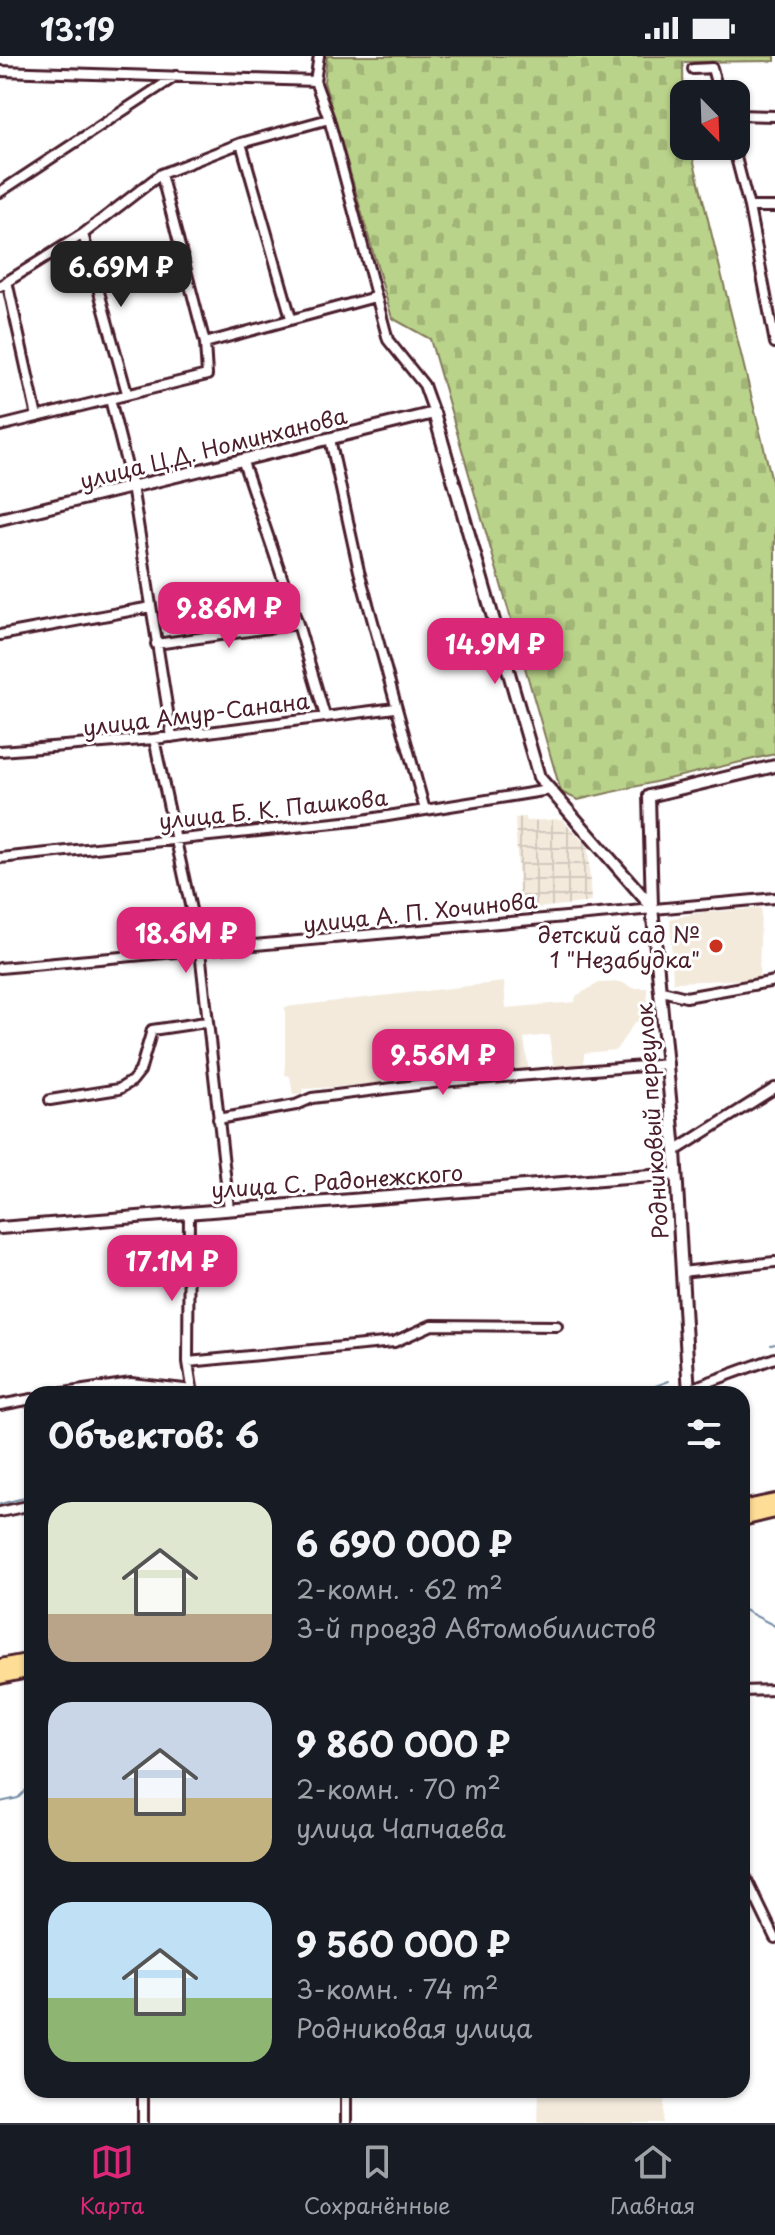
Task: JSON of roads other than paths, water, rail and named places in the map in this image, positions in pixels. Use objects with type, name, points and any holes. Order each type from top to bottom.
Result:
[{"type":"main road","points":[[750,1506],[775,1501]]},
{"type":"main road","points":[[750,1517],[775,1511]]},
{"type":"main road","points":[[0,1666],[24,1662]]},
{"type":"main road","points":[[0,1677],[24,1672]]},
{"type":"street","points":[[319,56],[315,81],[329,119],[388,340],[424,385],[434,413],[539,777],[652,907]]},
{"type":"street","points":[[693,69],[712,68],[715,80]]},
{"type":"street","points":[[0,71],[178,74],[315,81]]},
{"type":"street","points":[[0,192],[178,74]]},
{"type":"street","points":[[750,115],[775,116]]},
{"type":"street","points":[[37,417],[4,283],[83,234],[161,174],[241,143],[329,119]]},
{"type":"street","points":[[241,143],[291,318]]},
{"type":"street","points":[[737,160],[749,207],[775,343]]},
{"type":"street","points":[[0,426],[207,375],[205,343],[161,174]]},
{"type":"street","points":[[749,207],[775,207]]},
{"type":"street","points":[[83,234],[127,393]]},
{"type":"street","points":[[205,343],[375,297]]},
{"type":"street","points":[[110,399],[132,486],[172,737]]},
{"type":"street","name":"улица Ц.Д. Номинханова","points":[[0,519],[434,413]]},
{"type":"street","points":[[330,439],[347,524],[425,810]]},
{"type":"street","points":[[243,462],[298,624],[325,716]]},
{"type":"street","points":[[0,635],[151,607]]},
{"type":"street","points":[[156,644],[298,624]]},
{"type":"street","name":"улица Амур-Санана","points":[[0,751],[154,739],[395,708]]},
{"type":"street","points":[[154,739],[200,951],[229,1209]]},
{"type":"street","name":"Родниковый переулок","points":[[688,1386],[675,1151],[652,907],[649,796],[775,766]]},
{"type":"street","name":"улица Б. К. Пашкова","points":[[0,858],[425,810],[549,790]]},
{"type":"street","name":"улица А. П. Хочинова","points":[[0,968],[775,898]]},
{"type":"street","points":[[662,991],[686,997],[775,981]]},
{"type":"street","points":[[50,1100],[119,1089],[140,1071],[152,1030],[206,1022]]},
{"type":"street","points":[[218,1119],[296,1105],[312,1098],[441,1082],[668,1064]]},
{"type":"street","points":[[675,1151],[775,1088]]},
{"type":"street","name":"улица С. Радонежского","points":[[0,1228],[676,1174]]},
{"type":"street","points":[[189,1212],[188,1362],[192,1386]]},
{"type":"street","points":[[681,1272],[775,1262]]},
{"type":"street","points":[[188,1362],[394,1342],[432,1325],[557,1326]]},
{"type":"street","points":[[703,1386],[775,1358]]},
{"type":"street","points":[[111,1386],[131,1383],[152,1386]]},
{"type":"street","points":[[0,1405],[24,1400]]},
{"type":"street","points":[[0,1512],[24,1507]]},
{"type":"street","points":[[750,1691],[775,1690]]},
{"type":"street","points":[[750,1886],[775,1938]]},
{"type":"street","points":[[143,2098],[143,2123]]},
{"type":"street","points":[[346,2098],[346,2123]]},
{"type":"waterway","points":[[771,1345],[775,1344]]},
{"type":"waterway","points":[[656,1386],[669,1381]]},
{"type":"waterway","points":[[0,1504],[24,1498]]},
{"type":"waterway","points":[[750,1613],[775,1626]]},
{"type":"waterway","points":[[0,1802],[18,1798],[24,1792]]},
{"type":"place","name":"детский сад № 1 \"Незабудка\"","points":[[716,946]]}]
